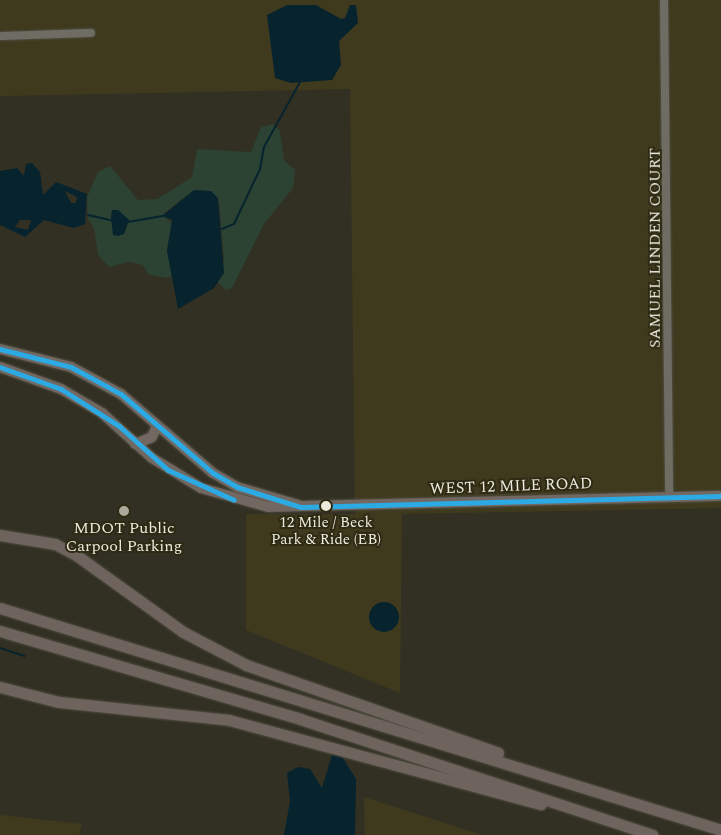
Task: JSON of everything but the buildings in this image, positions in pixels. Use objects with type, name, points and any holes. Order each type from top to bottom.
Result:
[{"type":"highway","points":[[0,536],[29,538],[76,555],[183,632],[246,665],[498,753],[531,771]]},
{"type":"highway","points":[[0,608],[721,830]]},
{"type":"highway","points":[[0,631],[300,719],[648,834]]},
{"type":"highway","points":[[0,687],[12,693],[229,720],[648,834]]},
{"type":"highway","points":[[0,696],[12,693]]},
{"type":"main road","name":"WEST 12 MILE ROAD","points":[[0,349],[72,366],[121,394],[213,473],[238,487],[301,507]]},
{"type":"main road","name":"WEST 12 MILE ROAD","points":[[0,367],[62,389],[119,426],[135,444],[201,488],[268,508],[721,496]]},
{"type":"main road","points":[[135,444],[152,437],[157,426]]},
{"type":"main road","points":[[201,488],[202,480],[213,473]]},
{"type":"street","name":"SAMUEL LINDEN COURT","points":[[664,0],[669,496]]},
{"type":"street","points":[[0,36],[91,33]]},
{"type":"shaded area","points":[[0,0],[721,0],[721,508],[402,514],[400,693],[246,630],[246,514],[355,514],[350,89],[0,96]]},
{"type":"shaded area","points":[[364,797],[482,835],[365,835]]},
{"type":"shaded area","points":[[0,815],[82,824],[79,835],[0,835]]},
{"type":"green space","points":[[273,124],[280,131],[284,160],[295,170],[293,188],[264,224],[232,288],[226,290],[218,283],[224,260],[219,202],[187,195],[163,214],[172,224],[167,248],[172,275],[168,278],[149,275],[143,265],[129,262],[109,267],[98,255],[94,228],[88,219],[87,197],[98,172],[110,166],[138,200],[157,199],[192,177],[197,149],[251,152],[261,127]],"holes":[[[112,211],[129,220],[124,234],[113,235]]]},
{"type":"water","points":[[287,5],[316,5],[341,19],[345,18],[350,5],[356,5],[358,23],[339,41],[341,65],[332,80],[291,83],[275,78],[267,15]]},
{"type":"water","points":[[32,163],[40,172],[43,195],[56,182],[87,194],[85,224],[74,228],[44,220],[25,237],[0,225],[0,171],[17,168],[24,176],[26,164]],"holes":[[[65,191],[77,197],[76,203],[71,203]],[[20,220],[31,220],[28,230],[15,227]]]},
{"type":"water","points":[[194,190],[211,191],[218,198],[224,273],[214,288],[178,309],[167,251],[172,220],[162,216]]},
{"type":"water","points":[[112,210],[118,210],[129,220],[124,234],[118,236],[113,235],[111,217]]},
{"type":"water","points":[[384,602],[395,606],[399,617],[395,628],[384,632],[373,628],[369,617],[373,606]]},
{"type":"water","points":[[332,755],[341,755],[356,779],[355,835],[284,835],[290,801],[287,773],[298,767],[310,769],[322,788]]},
{"type":"waterway","points":[[222,229],[234,224],[260,169],[264,147],[300,82]]},
{"type":"waterway","points":[[88,215],[114,221]]},
{"type":"waterway","points":[[128,222],[162,216]]},
{"type":"waterway","points":[[0,648],[25,656]]},
{"type":"transit line","points":[[0,349],[71,367],[121,394],[213,473],[237,487],[301,507],[721,496]]},
{"type":"transit line","points":[[0,367],[61,389],[119,426],[168,470],[234,500]]},
{"type":"place","name":"12 Mile / Beck Park & Ride (EB)","points":[[326,506]]},
{"type":"place","name":"MDOT Public Carpool Parking","points":[[124,511]]}]
